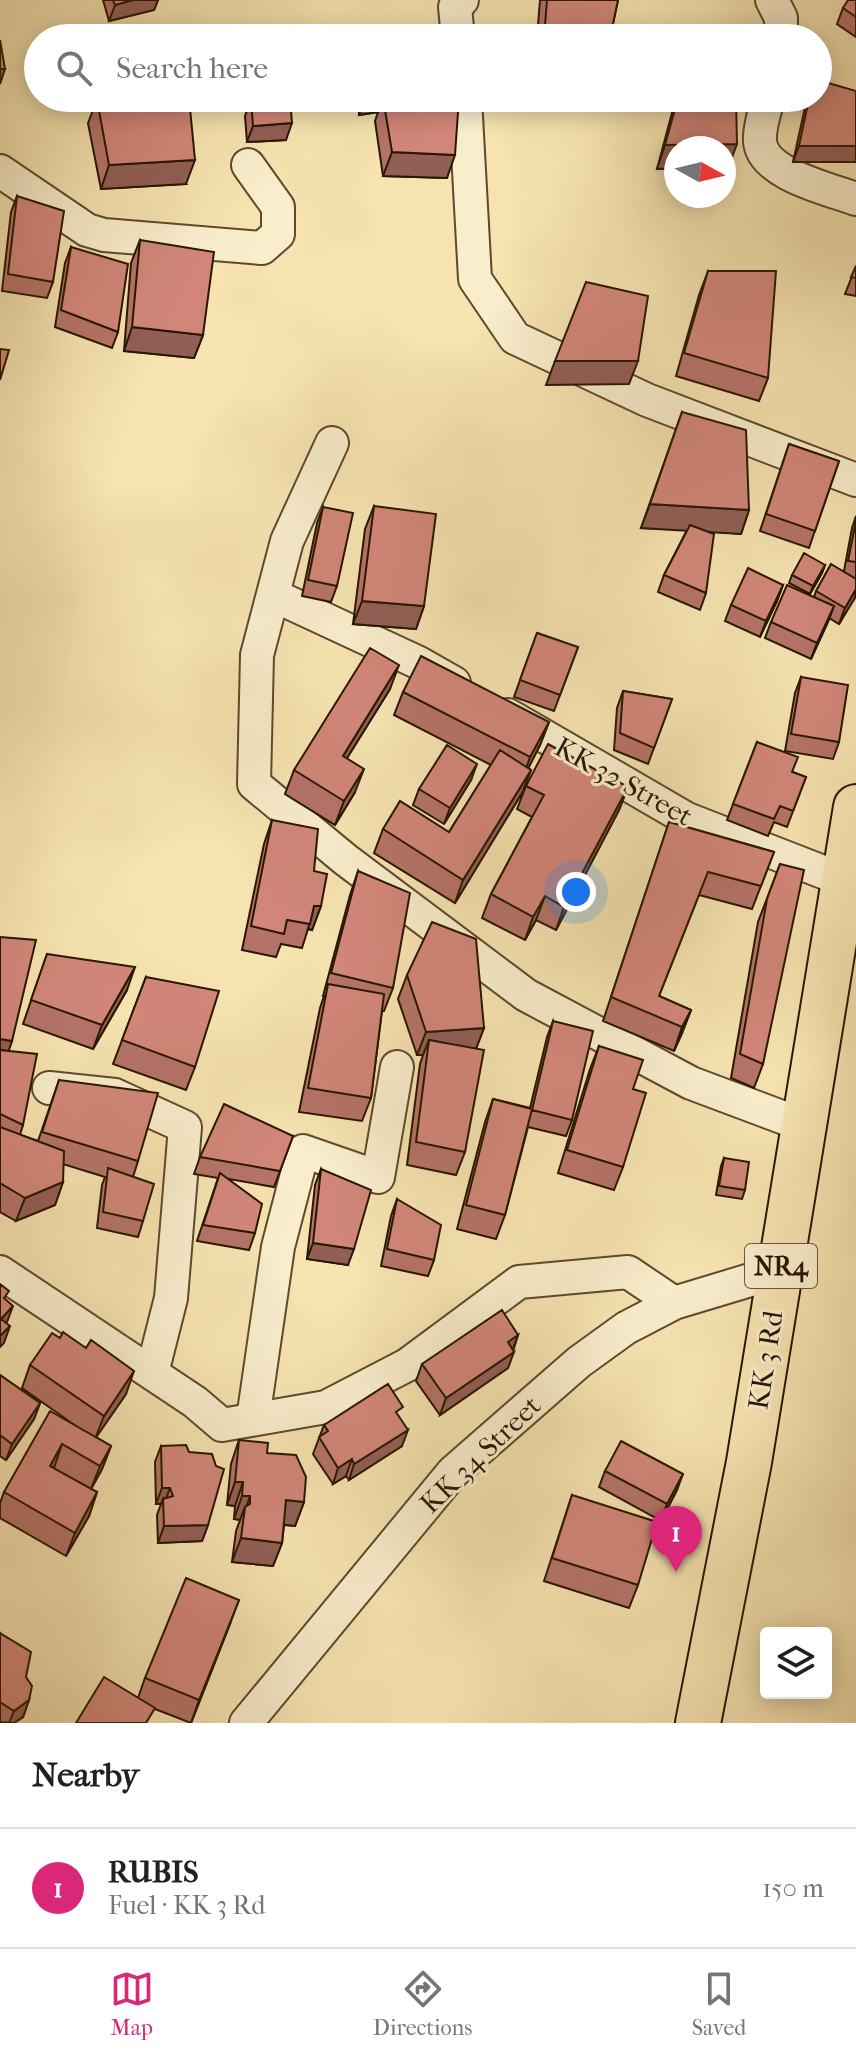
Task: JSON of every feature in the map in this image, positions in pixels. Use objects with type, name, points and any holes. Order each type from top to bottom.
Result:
[{"type":"highway","name":"KK 3 Rd","points":[[698,1723],[749,1462],[841,879],[856,807]]},
{"type":"street","points":[[772,0],[781,24]]},
{"type":"street","points":[[466,112],[475,279],[515,338],[647,400],[856,480]]},
{"type":"street","points":[[766,112],[760,143],[765,158],[776,168],[856,199]]},
{"type":"street","points":[[0,171],[87,230],[104,235],[262,248],[278,234],[278,207],[248,165]]},
{"type":"street","points":[[332,443],[287,541],[257,655],[254,784],[346,860],[526,995],[691,1083],[803,1125]]},
{"type":"street","name":"KK 32 Street","points":[[273,595],[417,662],[687,819],[841,879]]},
{"type":"street","points":[[253,1419],[278,1247],[303,1151],[378,1177],[397,1067]]},
{"type":"street","points":[[49,1088],[115,1095],[185,1127],[171,1298],[152,1373]]},
{"type":"street","name":"KK 34 Street","points":[[246,1723],[453,1472],[579,1362],[626,1328],[674,1303],[780,1271]]},
{"type":"street","points":[[0,1272],[152,1373],[222,1425],[326,1407],[407,1365],[519,1282],[628,1272],[674,1303]]},
{"type":"building","points":[[113,0],[133,0],[115,5]]},
{"type":"building","points":[[547,0],[618,0],[613,24],[545,24]]},
{"type":"building","points":[[848,0],[856,0],[856,17],[843,8]]},
{"type":"building","points":[[0,40],[5,69],[0,69]]},
{"type":"building","points":[[832,84],[856,91],[856,146],[799,146],[806,112],[832,112]]},
{"type":"building","points":[[99,112],[190,112],[195,160],[109,165]]},
{"type":"building","points":[[252,112],[291,112],[292,123],[253,126]]},
{"type":"building","points":[[385,112],[458,112],[455,155],[392,152]]},
{"type":"building","points":[[674,112],[736,112],[737,144],[736,136],[667,136]]},
{"type":"building","points":[[17,196],[64,211],[53,282],[8,274]]},
{"type":"building","points":[[140,240],[214,252],[203,335],[132,327]]},
{"type":"building","points":[[71,247],[128,264],[118,332],[61,310]]},
{"type":"building","points":[[708,271],[776,271],[768,378],[684,353]]},
{"type":"building","points":[[586,282],[648,296],[638,361],[555,361]]},
{"type":"building","points":[[0,349],[9,350],[0,380]]},
{"type":"building","points":[[682,412],[746,430],[749,510],[650,504]]},
{"type":"building","points":[[789,444],[839,461],[815,531],[766,514]]},
{"type":"building","points":[[374,506],[436,514],[424,606],[362,601]]},
{"type":"building","points":[[323,507],[353,513],[337,586],[308,580]]},
{"type":"building","points":[[856,521],[856,562],[848,561]]},
{"type":"building","points":[[690,525],[714,534],[706,593],[664,575]]},
{"type":"building","points":[[804,553],[825,565],[813,586],[792,575]]},
{"type":"building","points":[[831,564],[856,579],[856,589],[845,608],[816,591]]},
{"type":"building","points":[[748,568],[783,585],[766,621],[731,605]]},
{"type":"building","points":[[787,585],[834,606],[817,643],[771,622]]},
{"type":"building","points":[[537,633],[578,647],[560,695],[520,680]]},
{"type":"building","points":[[370,648],[399,665],[343,756],[364,769],[344,801],[294,770]]},
{"type":"building","points":[[421,656],[549,722],[530,757],[403,692]]},
{"type":"building","points":[[801,677],[848,685],[839,742],[791,734]]},
{"type":"building","points":[[623,691],[672,699],[654,748],[620,733]]},
{"type":"building","points":[[757,742],[798,757],[792,772],[806,777],[793,811],[780,806],[774,819],[733,804]]},
{"type":"building","points":[[548,744],[628,787],[564,907],[545,896],[533,917],[491,894],[544,795],[526,786]]},
{"type":"building","points":[[447,745],[477,764],[450,808],[419,789]]},
{"type":"building","points":[[500,750],[531,770],[463,880],[383,829],[400,801],[449,832]]},
{"type":"building","points":[[272,820],[318,829],[314,871],[327,874],[321,906],[314,906],[310,924],[287,920],[284,934],[251,926]]},
{"type":"building","points":[[669,822],[774,852],[761,886],[708,872],[659,996],[691,1010],[682,1027],[611,997]]},
{"type":"building","points":[[780,864],[804,870],[763,1064],[740,1054],[767,899]]},
{"type":"building","points":[[358,871],[410,893],[393,988],[331,973]]},
{"type":"building","points":[[432,922],[476,939],[484,1028],[426,1032],[407,975]]},
{"type":"building","points":[[0,937],[36,940],[12,1041],[0,1039]]},
{"type":"building","points":[[47,954],[135,967],[102,1025],[31,1000]]},
{"type":"building","points":[[146,977],[219,991],[195,1067],[122,1040]]},
{"type":"building","points":[[328,984],[384,994],[371,1098],[308,1088]]},
{"type":"building","points":[[553,1021],[593,1031],[572,1120],[532,1110]]},
{"type":"building","points":[[429,1040],[484,1050],[465,1152],[416,1142]]},
{"type":"building","points":[[599,1046],[643,1060],[633,1089],[646,1093],[623,1167],[567,1150]]},
{"type":"building","points":[[0,1050],[37,1054],[23,1125],[0,1114]]},
{"type":"building","points":[[59,1080],[158,1093],[138,1161],[42,1132]]},
{"type":"building","points":[[493,1099],[532,1109],[505,1215],[466,1205]]},
{"type":"building","points":[[224,1104],[293,1136],[280,1171],[200,1157]]},
{"type":"building","points":[[0,1127],[64,1151],[63,1182],[25,1198],[0,1183]]},
{"type":"building","points":[[724,1158],[749,1162],[745,1190],[719,1186]]},
{"type":"building","points":[[108,1168],[154,1184],[143,1221],[103,1212]]},
{"type":"building","points":[[321,1169],[371,1190],[354,1249],[313,1243]]},
{"type":"building","points":[[220,1173],[262,1204],[255,1233],[203,1225]]},
{"type":"building","points":[[397,1199],[441,1225],[434,1260],[387,1249]]},
{"type":"building","points":[[0,1284],[9,1291],[4,1298],[13,1306],[1,1319],[10,1326],[0,1336]]},
{"type":"building","points":[[502,1310],[518,1335],[508,1342],[514,1352],[446,1398],[422,1364]]},
{"type":"building","points":[[63,1332],[86,1348],[91,1340],[134,1371],[104,1416],[30,1365],[52,1333],[60,1338]]},
{"type":"building","points":[[0,1375],[40,1403],[12,1444],[0,1435]]},
{"type":"building","points":[[388,1384],[403,1407],[396,1412],[408,1430],[354,1464],[352,1459],[338,1468],[319,1437],[328,1431],[324,1425]]},
{"type":"building","points":[[50,1411],[111,1446],[100,1466],[62,1444],[50,1466],[97,1492],[75,1533],[4,1492]]},
{"type":"building","points":[[239,1440],[268,1443],[267,1453],[296,1455],[306,1477],[304,1502],[286,1500],[282,1543],[241,1538],[245,1507],[250,1504],[250,1496],[242,1496],[243,1482],[235,1482]]},
{"type":"building","points":[[621,1441],[683,1474],[667,1504],[605,1471]]},
{"type":"building","points":[[186,1445],[189,1452],[212,1454],[216,1466],[224,1469],[208,1525],[164,1526],[163,1499],[173,1496],[170,1488],[162,1488],[161,1446]]},
{"type":"building","points":[[572,1495],[657,1522],[638,1585],[552,1558]]},
{"type":"building","points":[[186,1578],[239,1600],[199,1700],[145,1678]]},
{"type":"building","points":[[0,1633],[31,1652],[26,1677],[32,1686],[29,1700],[14,1711],[0,1702]]},
{"type":"building","points":[[104,1677],[155,1708],[146,1723],[76,1723]]},
{"type":"place","name":"RUBIS","points":[[676,1572]]}]
